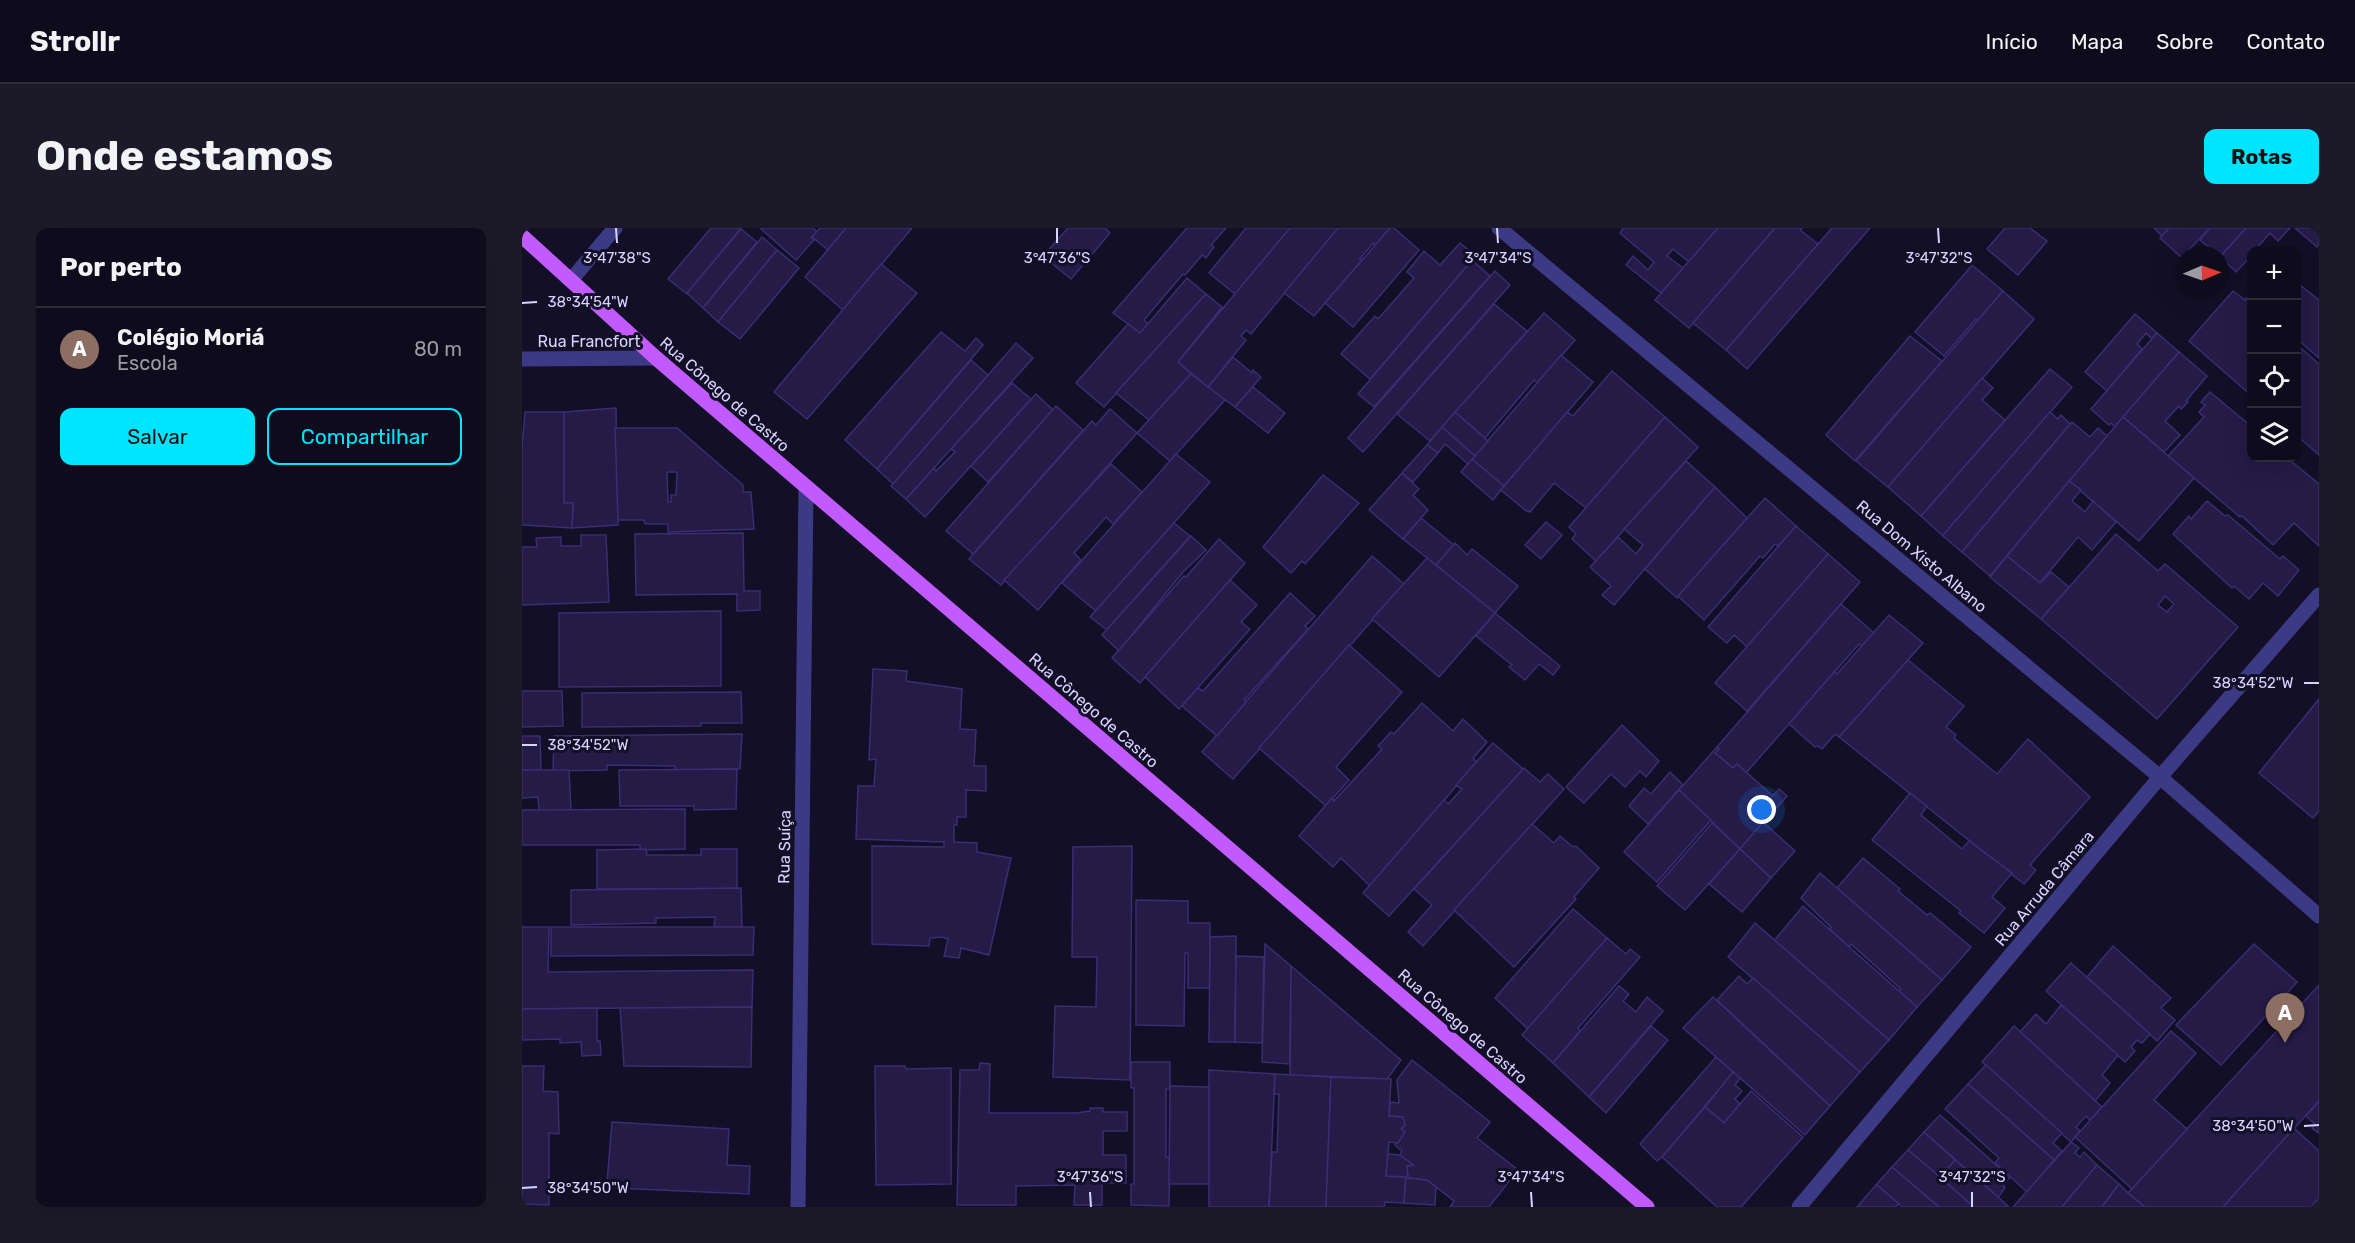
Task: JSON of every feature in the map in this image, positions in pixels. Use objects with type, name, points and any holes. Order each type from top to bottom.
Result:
[{"type":"main road","name":"Rua Cônego de Castro","points":[[522,236],[572,279],[656,358],[1647,1207]]},
{"type":"street","points":[[572,279],[615,228]]},
{"type":"street","name":"Rua Dom Xisto Albano","points":[[1499,228],[2160,777],[2319,916]]},
{"type":"street","name":"Rua Francfort","points":[[522,359],[656,358]]},
{"type":"street","name":"Rua Suíça","points":[[798,1207],[806,487]]},
{"type":"street","name":"Rua Arruda Câmara","points":[[1799,1207],[2160,777],[2319,596]]},
{"type":"building","points":[[711,228],[741,228],[687,294],[668,279]]},
{"type":"building","points":[[760,228],[813,228],[817,232],[811,238],[814,240],[796,260]]},
{"type":"building","points":[[820,228],[846,228],[828,250],[812,237]]},
{"type":"building","points":[[846,228],[912,228],[843,310],[805,277]]},
{"type":"building","points":[[1068,228],[1105,228],[1110,233],[1071,279],[1043,256]]},
{"type":"building","points":[[1187,228],[1226,228],[1211,245],[1214,247],[1206,258],[1202,255],[1185,275],[1183,274],[1144,320],[1148,324],[1140,333],[1113,313]]},
{"type":"building","points":[[1246,228],[1290,228],[1235,294],[1209,273]]},
{"type":"building","points":[[1290,228],[1338,228],[1251,334],[1246,330],[1241,336],[1246,340],[1208,387],[1178,362]]},
{"type":"building","points":[[1338,228],[1390,228],[1375,246],[1373,243],[1360,259],[1362,260],[1314,316],[1284,293]]},
{"type":"building","points":[[1390,228],[1394,228],[1419,250],[1353,327],[1325,303]]},
{"type":"building","points":[[1623,228],[1718,228],[1689,262],[1673,249],[1667,256],[1683,268],[1661,293],[1626,265],[1633,256],[1648,270],[1654,262],[1620,233]]},
{"type":"building","points":[[1718,228],[1775,228],[1689,328],[1655,300]]},
{"type":"building","points":[[1775,228],[1802,228],[1800,230],[1818,244],[1726,350],[1693,323]]},
{"type":"building","points":[[1832,228],[1870,228],[1747,369],[1726,350]]},
{"type":"building","points":[[2005,228],[2030,228],[2047,241],[2018,275],[1987,249]]},
{"type":"building","points":[[2154,228],[2169,228],[2162,236]]},
{"type":"building","points":[[2169,228],[2210,228],[2193,246],[2175,246],[2175,252],[2160,238]]},
{"type":"building","points":[[2210,228],[2246,228],[2229,247],[2207,246],[2200,240]]},
{"type":"building","points":[[2246,228],[2290,228],[2278,241],[2270,233],[2259,246],[2247,246],[2247,260],[2236,272],[2229,265],[2229,247]]},
{"type":"building","points":[[2295,228],[2319,228],[2317,247]]},
{"type":"building","points":[[741,229],[757,242],[703,308],[687,293]]},
{"type":"building","points":[[762,237],[777,250],[718,322],[703,308]]},
{"type":"building","points":[[1460,243],[1476,256],[1370,379],[1341,354],[1375,316],[1378,319],[1414,278],[1407,272],[1424,251],[1440,265]]},
{"type":"building","points":[[777,250],[799,268],[740,339],[718,322]]},
{"type":"building","points":[[1472,260],[1490,276],[1374,407],[1358,394]]},
{"type":"building","points":[[881,264],[917,293],[807,419],[774,392]]},
{"type":"building","points":[[1972,265],[2003,291],[1944,356],[1915,332]]},
{"type":"building","points":[[1495,271],[1510,285],[1363,452],[1348,438]]},
{"type":"building","points":[[1187,278],[1206,294],[1104,407],[1076,383],[1128,324],[1140,333]]},
{"type":"building","points":[[2301,286],[2319,300],[2319,358],[2301,342]]},
{"type":"building","points":[[2003,291],[2034,319],[1888,487],[1856,461]]},
{"type":"building","points":[[2233,291],[2245,300],[2247,297],[2247,392],[2189,341],[2225,300],[2229,300],[2229,296]]},
{"type":"building","points":[[1206,294],[1222,307],[1178,362],[1191,374],[1149,420],[1116,393]]},
{"type":"building","points":[[1494,304],[1527,331],[1430,441],[1397,414]]},
{"type":"building","points":[[1544,313],[1575,340],[1538,383],[1534,380],[1485,438],[1455,412]]},
{"type":"building","points":[[2135,314],[2157,333],[2152,339],[2146,333],[2137,344],[2142,349],[2107,391],[2085,372]]},
{"type":"building","points":[[941,332],[965,351],[976,338],[983,345],[877,469],[845,440]]},
{"type":"building","points":[[2157,333],[2179,352],[2115,427],[2111,423],[2109,425],[2091,409]]},
{"type":"building","points":[[1910,336],[1942,361],[1855,461],[1826,435]]},
{"type":"building","points":[[1016,343],[1033,358],[906,499],[891,486]]},
{"type":"building","points":[[2301,348],[2319,364],[2319,455],[2301,439]]},
{"type":"building","points":[[2179,352],[2207,376],[2186,401],[2188,402],[2181,409],[2179,406],[2165,421],[2180,435],[2164,452],[2123,417]]},
{"type":"building","points":[[1561,355],[1593,382],[1504,486],[1472,459]]},
{"type":"building","points":[[1233,357],[1252,373],[1253,370],[1261,377],[1235,407],[1208,387]]},
{"type":"building","points":[[971,360],[988,375],[893,484],[877,469]]},
{"type":"building","points":[[2050,369],[2072,387],[1943,536],[1921,516]]},
{"type":"building","points":[[1612,371],[1665,417],[1586,508],[1554,483],[1530,512],[1525,510],[1501,490],[1567,412],[1573,416]]},
{"type":"building","points":[[1191,374],[1225,400],[1170,461],[1137,433]]},
{"type":"building","points":[[1982,378],[1993,388],[1982,400],[2005,420],[1921,516],[1888,487]]},
{"type":"building","points":[[1012,383],[1031,399],[925,517],[906,499],[934,468],[936,471],[955,452],[951,449]]},
{"type":"building","points":[[1253,387],[1285,413],[1268,433],[1235,407]]},
{"type":"building","points":[[2210,392],[2247,423],[2247,462],[2292,462],[2319,484],[2319,546],[2294,523],[2273,545],[2242,516],[2240,517],[2168,456],[2204,417],[2199,412],[2205,405],[2201,402]]},
{"type":"building","points":[[1036,394],[1053,410],[988,482],[971,466]]},
{"type":"building","points":[[1056,406],[1083,430],[973,554],[946,531]]},
{"type":"building","points":[[616,408],[618,525],[572,528],[573,503],[564,503],[564,412]]},
{"type":"building","points":[[1110,409],[1137,433],[1001,585],[969,559],[1092,421],[1096,425]]},
{"type":"building","points":[[525,412],[564,412],[564,503],[573,503],[572,528],[522,525],[522,448]]},
{"type":"building","points":[[1455,412],[1488,441],[1475,456],[1442,427]]},
{"type":"building","points":[[2050,412],[2058,419],[2061,415],[2070,424],[1962,552],[1943,536],[1944,534]]},
{"type":"building","points":[[1665,417],[1698,447],[1596,561],[1572,539],[1576,534],[1569,527]]},
{"type":"building","points":[[2123,417],[2194,478],[2139,541],[2069,481]]},
{"type":"building","points":[[2072,422],[2090,437],[2098,428],[2107,436],[1990,576],[1962,552]]},
{"type":"building","points":[[1442,427],[1475,456],[1468,464],[1445,444],[1438,453],[1427,445]]},
{"type":"building","points":[[615,428],[677,428],[743,485],[743,492],[751,492],[754,529],[668,532],[668,524],[645,524],[644,520],[618,520]],"holes":[[[667,472],[677,472],[676,495],[671,495],[671,502],[668,502]]]},
{"type":"building","points":[[1427,445],[1438,453],[1413,482],[1402,473]]},
{"type":"building","points":[[1176,454],[1210,482],[1096,611],[1062,583]]},
{"type":"building","points":[[1472,459],[1504,486],[1493,500],[1461,472]]},
{"type":"building","points":[[1686,461],[1715,487],[1614,605],[1602,595],[1611,586],[1590,567],[1618,537],[1636,554],[1643,545],[1624,529]]},
{"type":"building","points":[[1111,464],[1142,492],[1113,524],[1106,517],[1074,553],[1081,560],[1038,610],[1004,580]]},
{"type":"building","points":[[1402,473],[1419,489],[1413,495],[1428,510],[1403,539],[1369,510]]},
{"type":"building","points":[[1323,475],[1359,503],[1305,564],[1302,561],[1291,573],[1263,547]]},
{"type":"building","points":[[2069,481],[2081,490],[2072,501],[2085,512],[2093,501],[2116,522],[2092,550],[2078,537],[2040,583],[2007,556]]},
{"type":"building","points":[[1715,487],[1747,518],[1677,598],[1645,569]]},
{"type":"building","points":[[1765,498],[1796,526],[1778,546],[1775,544],[1763,558],[1760,556],[1704,620],[1678,596]]},
{"type":"building","points":[[2207,501],[2225,516],[2228,515],[2280,559],[2283,556],[2299,570],[2278,596],[2263,583],[2249,599],[2234,586],[2232,588],[2173,534]]},
{"type":"building","points":[[1421,518],[1454,545],[1436,565],[1403,539]]},
{"type":"building","points":[[1546,522],[1562,535],[1541,559],[1525,545]]},
{"type":"building","points":[[1174,523],[1190,536],[1107,630],[1090,617]]},
{"type":"building","points":[[1796,526],[1828,554],[1747,647],[1734,635],[1727,643],[1708,627]]},
{"type":"building","points":[[743,533],[744,591],[760,591],[760,610],[737,611],[737,594],[636,595],[635,534]]},
{"type":"building","points":[[2116,534],[2158,571],[2165,564],[2238,627],[2157,719],[2041,619]],"holes":[[[2165,596],[2174,604],[2167,612],[2158,605]]]},
{"type":"building","points":[[581,535],[606,535],[609,602],[522,605],[522,547],[537,547],[536,538],[561,537],[561,546],[581,546]]},
{"type":"building","points":[[1191,536],[1206,550],[1183,572],[1119,651],[1102,635]]},
{"type":"building","points":[[1219,539],[1245,563],[1140,683],[1112,658]]},
{"type":"building","points":[[1455,543],[1467,555],[1472,549],[1518,586],[1495,613],[1436,565]]},
{"type":"building","points":[[1828,554],[1860,582],[1747,711],[1715,683]]},
{"type":"building","points":[[1372,556],[1404,584],[1233,779],[1202,752]]},
{"type":"building","points":[[2007,556],[2040,583],[2051,572],[2069,587],[2041,619],[1990,577]]},
{"type":"building","points":[[1427,558],[1495,613],[1439,677],[1372,619]]},
{"type":"building","points":[[1230,580],[1257,605],[1241,622],[1250,629],[1179,709],[1145,677]]},
{"type":"building","points":[[1290,593],[1315,616],[1305,626],[1308,629],[1244,700],[1246,702],[1217,736],[1182,706],[1198,688],[1203,691]]},
{"type":"building","points":[[1841,604],[1874,633],[1862,646],[1859,644],[1746,773],[1737,764],[1733,768],[1715,753],[1719,749],[1717,747]]},
{"type":"building","points":[[721,611],[721,686],[559,687],[559,613]]},
{"type":"building","points":[[1495,613],[1560,666],[1553,675],[1539,664],[1525,680],[1509,667],[1512,665],[1476,636]]},
{"type":"building","points":[[1889,615],[1923,643],[1839,737],[1835,734],[1822,749],[1815,747],[1789,724],[1834,672],[1837,674]]},
{"type":"building","points":[[1349,645],[1402,692],[1336,767],[1349,780],[1326,806],[1259,748]]},
{"type":"building","points":[[1908,660],[1964,706],[1946,727],[1956,735],[1954,738],[1997,774],[2028,739],[2090,797],[2030,865],[2036,870],[2024,884],[1839,737]]},
{"type":"building","points":[[873,669],[907,671],[906,681],[962,689],[960,729],[976,730],[974,766],[986,766],[986,791],[966,790],[966,817],[957,817],[957,825],[954,825],[954,842],[977,843],[977,852],[1011,858],[989,955],[961,948],[959,958],[944,956],[948,939],[942,937],[930,938],[929,946],[872,944],[872,846],[944,847],[944,842],[856,839],[858,786],[874,786],[876,759],[869,760]]},
{"type":"building","points":[[522,691],[562,691],[563,726],[522,727]]},
{"type":"building","points":[[741,692],[742,723],[701,723],[701,726],[582,727],[582,693]]},
{"type":"building","points":[[2319,699],[2319,811],[2313,818],[2259,773]]},
{"type":"building","points":[[1422,703],[1453,731],[1463,719],[1487,742],[1473,758],[1477,762],[1370,886],[1341,858],[1333,867],[1299,836],[1332,798],[1334,801],[1382,749],[1378,746],[1391,732],[1394,734]]},
{"type":"building","points":[[1622,725],[1659,761],[1646,777],[1640,771],[1625,787],[1611,774],[1584,803],[1566,787]]},
{"type":"building","points":[[742,734],[740,769],[675,770],[675,766],[607,765],[607,770],[553,771],[554,736]]},
{"type":"building","points":[[522,736],[540,736],[541,770],[522,770]]},
{"type":"building","points":[[1493,743],[1523,769],[1389,916],[1363,893],[1444,800],[1448,804],[1462,789],[1456,785]]},
{"type":"building","points":[[1717,747],[1719,749],[1715,753],[1733,768],[1737,764],[1773,796],[1779,789],[1787,796],[1740,849],[1679,790]]},
{"type":"building","points":[[1524,768],[1540,782],[1548,774],[1564,789],[1423,946],[1408,932],[1432,905],[1414,889]]},
{"type":"building","points":[[737,769],[736,809],[694,810],[694,806],[620,806],[619,770]]},
{"type":"building","points":[[522,770],[569,770],[571,810],[539,810],[538,797],[522,798]]},
{"type":"building","points":[[1670,772],[1683,785],[1648,824],[1629,806],[1644,788],[1651,794]]},
{"type":"building","points":[[1679,790],[1711,820],[1657,882],[1624,852]]},
{"type":"building","points":[[1910,793],[1927,806],[1921,815],[1962,849],[1969,841],[2012,873],[1992,897],[2005,908],[1984,933],[1959,913],[1961,911],[1872,840]]},
{"type":"building","points":[[685,809],[685,849],[640,850],[640,845],[522,845],[522,810]]},
{"type":"building","points":[[1763,822],[1795,851],[1771,878],[1740,849]]},
{"type":"building","points":[[1712,823],[1740,849],[1685,910],[1657,886]]},
{"type":"building","points":[[1532,824],[1554,843],[1560,836],[1573,847],[1576,846],[1599,868],[1574,897],[1576,899],[1514,967],[1454,910]]},
{"type":"building","points":[[1132,846],[1130,1080],[1053,1077],[1055,1006],[1096,1007],[1097,957],[1072,957],[1073,847]]},
{"type":"building","points":[[646,849],[647,855],[701,855],[701,849],[737,849],[737,889],[597,889],[597,850]]},
{"type":"building","points":[[1740,849],[1771,878],[1742,912],[1709,884]]},
{"type":"building","points":[[1863,858],[1927,915],[1930,913],[1971,947],[1942,980],[1837,888]]},
{"type":"building","points":[[1820,873],[1942,980],[1917,1007],[1899,991],[1901,989],[1851,944],[1849,947],[1801,898]]},
{"type":"building","points":[[741,888],[742,927],[714,927],[715,917],[656,918],[656,923],[571,925],[571,890]]},
{"type":"building","points":[[1136,900],[1188,901],[1188,923],[1210,923],[1210,988],[1188,988],[1188,953],[1185,953],[1184,1026],[1136,1025]]},
{"type":"building","points":[[1803,906],[1917,1007],[1889,1040],[1774,941]]},
{"type":"building","points":[[1573,909],[1607,938],[1528,1029],[1495,998]]},
{"type":"building","points":[[1755,923],[1889,1040],[1860,1072],[1728,957]]},
{"type":"building","points":[[522,927],[549,927],[548,972],[753,970],[752,1007],[522,1009]]},
{"type":"building","points":[[551,927],[754,927],[753,955],[551,956]]},
{"type":"building","points":[[1236,936],[1235,1042],[1209,1042],[1210,937]]},
{"type":"building","points":[[1607,938],[1626,954],[1630,949],[1640,957],[1578,1028],[1580,1031],[1553,1063],[1522,1035]]},
{"type":"building","points":[[1265,944],[1291,966],[1290,1064],[1262,1062]]},
{"type":"building","points":[[2254,944],[2297,982],[2221,1065],[2176,1025]]},
{"type":"building","points":[[2113,946],[2171,998],[2161,1008],[2175,1020],[2157,1041],[2087,977]]},
{"type":"building","points":[[1236,956],[1264,957],[1262,1043],[1235,1042]]},
{"type":"building","points":[[2071,963],[2150,1034],[2142,1043],[2137,1040],[2131,1047],[2135,1051],[2125,1062],[2046,991]]},
{"type":"building","points":[[1291,966],[1401,1060],[1387,1079],[1290,1075]]},
{"type":"building","points":[[1739,976],[1747,984],[1753,978],[1860,1072],[1830,1106],[1717,1000]]},
{"type":"building","points":[[2319,985],[2319,1101],[2223,1207],[2145,1207],[2128,1193]]},
{"type":"building","points":[[1619,986],[1629,994],[1623,1001],[1636,1012],[1647,997],[1663,1011],[1589,1097],[1553,1063]]},
{"type":"building","points":[[1713,997],[1830,1106],[1805,1135],[1683,1028]]},
{"type":"building","points":[[2061,1005],[2118,1055],[2102,1075],[2110,1083],[2095,1101],[2020,1032],[2036,1014],[2046,1024]]},
{"type":"building","points":[[752,1007],[751,1067],[624,1066],[620,1008]]},
{"type":"building","points":[[597,1008],[597,1041],[600,1041],[601,1055],[582,1056],[581,1042],[560,1043],[560,1039],[522,1040],[522,1009]]},
{"type":"building","points":[[1651,1026],[1668,1040],[1606,1113],[1589,1097]]},
{"type":"building","points":[[2014,1026],[2102,1107],[2090,1120],[2086,1116],[2076,1127],[2080,1131],[2071,1142],[1982,1062]]},
{"type":"building","points":[[2171,1031],[2196,1053],[2154,1100],[2187,1129],[2132,1189],[2075,1137]]},
{"type":"building","points":[[1716,1057],[1733,1072],[1732,1074],[1657,1161],[1640,1144]]},
{"type":"building","points":[[1412,1060],[1490,1122],[1477,1138],[1518,1170],[1489,1207],[1450,1207],[1454,1201],[1427,1180],[1408,1178],[1407,1166],[1413,1165],[1400,1155],[1402,1151],[1395,1145],[1405,1132],[1401,1129],[1405,1125],[1403,1117],[1389,1116],[1390,1102],[1399,1103],[1397,1080]]},
{"type":"building","points":[[1131,1062],[1170,1062],[1170,1089],[1166,1089],[1166,1157],[1170,1158],[1169,1206],[1131,1205],[1131,1184],[1134,1184],[1134,1088],[1131,1088]]},
{"type":"building","points":[[980,1063],[990,1064],[989,1113],[1076,1113],[1090,1111],[1090,1108],[1103,1108],[1103,1112],[1127,1112],[1127,1131],[1103,1131],[1103,1155],[1126,1155],[1126,1183],[1102,1183],[1102,1205],[1074,1205],[1075,1185],[1016,1186],[1016,1205],[957,1205],[960,1070],[979,1070]]},
{"type":"building","points":[[1986,1065],[2062,1133],[2053,1143],[2062,1151],[2054,1160],[1968,1084]]},
{"type":"building","points":[[522,1066],[544,1066],[543,1091],[558,1092],[559,1134],[549,1133],[549,1205],[522,1204]]},
{"type":"building","points":[[875,1066],[905,1066],[906,1069],[951,1068],[951,1184],[876,1185]]},
{"type":"building","points":[[1209,1070],[1275,1074],[1269,1207],[1209,1207]]},
{"type":"building","points":[[1733,1072],[1740,1078],[1735,1085],[1742,1091],[1735,1099],[1740,1104],[1724,1123],[1705,1107]]},
{"type":"building","points":[[1275,1074],[1331,1077],[1326,1207],[1269,1207],[1272,1152],[1277,1152],[1279,1094],[1274,1094]]},
{"type":"building","points":[[1331,1077],[1391,1079],[1389,1116],[1403,1117],[1405,1125],[1401,1129],[1405,1132],[1398,1143],[1389,1142],[1386,1176],[1406,1177],[1404,1203],[1385,1202],[1384,1207],[1326,1207]]},
{"type":"building","points":[[1968,1084],[2054,1160],[2027,1192],[1995,1163],[1999,1158],[1945,1109]]},
{"type":"building","points":[[1170,1086],[1209,1087],[1209,1184],[1169,1184]]},
{"type":"building","points":[[1751,1091],[1803,1137],[1741,1207],[1717,1207],[1662,1157],[1705,1107],[1724,1123]]},
{"type":"building","points":[[2319,1101],[2319,1133],[2312,1128],[2315,1124],[2306,1116]]},
{"type":"building","points":[[1940,1115],[2010,1177],[2003,1185],[2005,1188],[1998,1197],[1924,1132]]},
{"type":"building","points":[[612,1122],[729,1129],[727,1165],[750,1166],[749,1194],[615,1188],[615,1183],[607,1182]]},
{"type":"building","points":[[2294,1128],[2319,1151],[2319,1198],[2311,1207],[2223,1207]]},
{"type":"building","points":[[1924,1132],[1955,1160],[1940,1177],[1908,1150]]},
{"type":"building","points":[[2071,1142],[2079,1148],[2075,1153],[2080,1157],[2084,1152],[2097,1165],[2062,1207],[2013,1207]]},
{"type":"building","points":[[1908,1150],[1974,1207],[1939,1207],[1892,1167]]},
{"type":"building","points":[[1388,1154],[1400,1155],[1413,1165],[1407,1166],[1408,1178],[1427,1180],[1436,1187],[1435,1205],[1404,1203],[1406,1177],[1386,1176]]},
{"type":"building","points":[[1955,1160],[2009,1207],[1974,1207],[1940,1177]]},
{"type":"building","points":[[2097,1165],[2119,1184],[2102,1207],[2062,1207]]},
{"type":"building","points":[[1892,1167],[1939,1207],[1902,1207],[1876,1185]]},
{"type":"building","points":[[2119,1184],[2129,1194],[2145,1207],[2102,1207]]},
{"type":"building","points":[[1876,1185],[1899,1204],[1895,1207],[1857,1207]]},
{"type":"place","name":"Colégio Moriá","points":[[2285,1043]]}]
